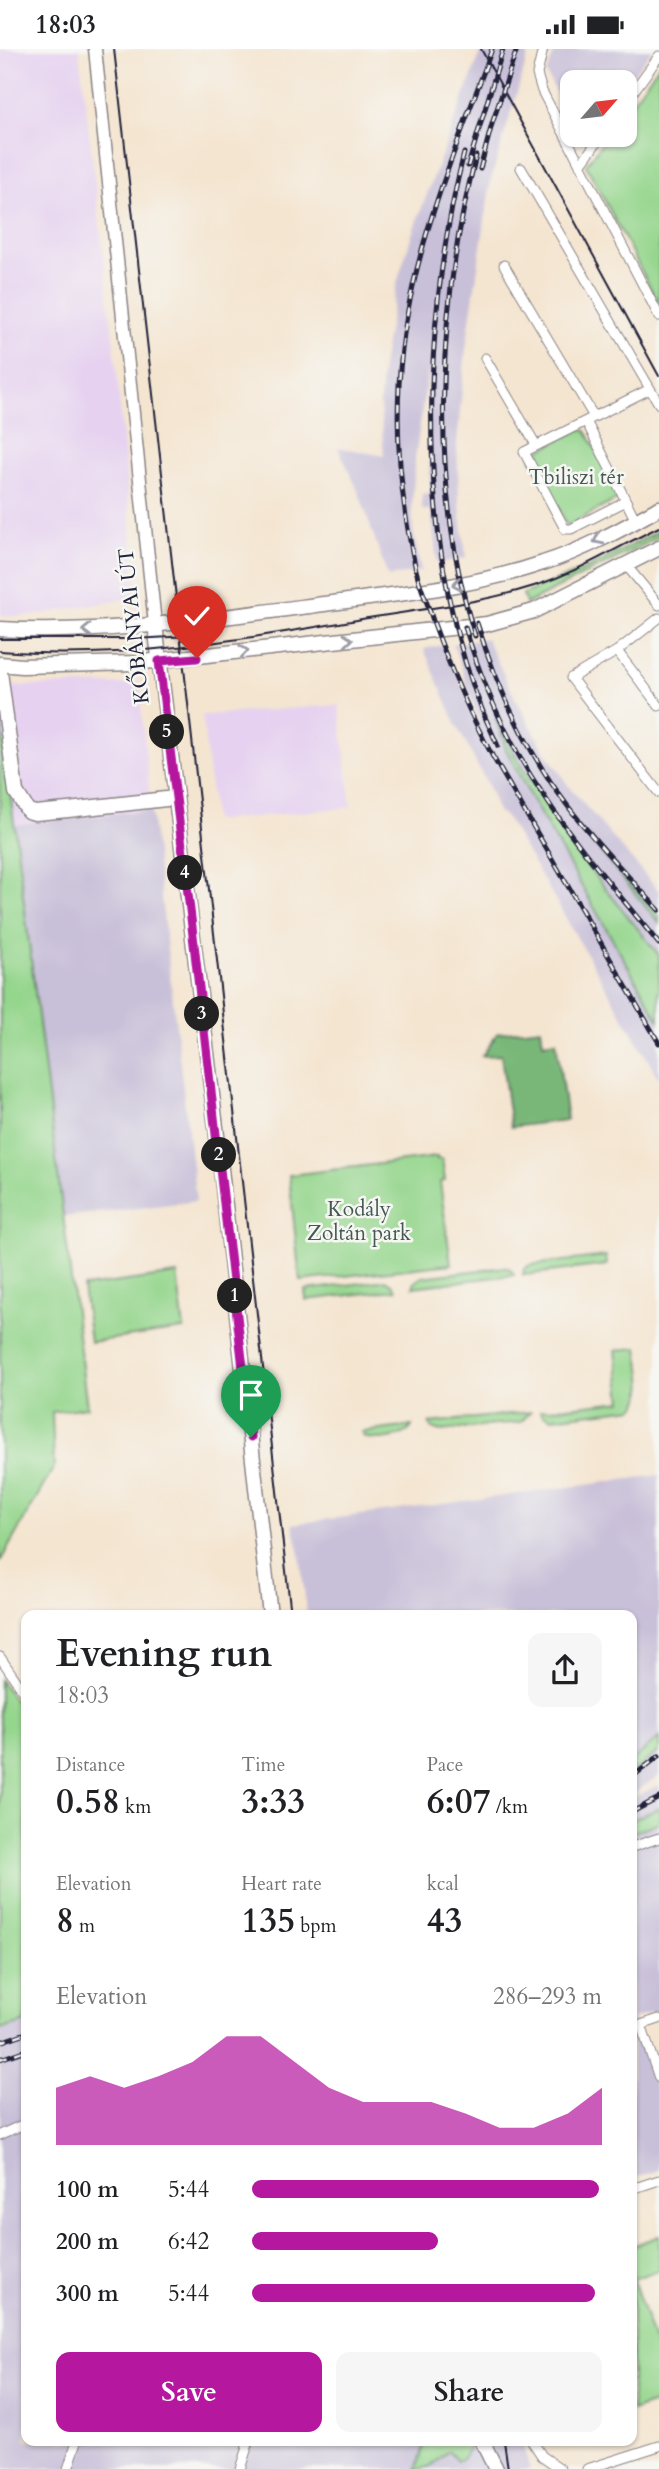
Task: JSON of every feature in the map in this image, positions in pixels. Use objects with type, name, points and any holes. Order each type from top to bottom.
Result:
[{"type":"main road","name":"KŐBÁNYAI ÚT","points":[[95,49],[174,799],[221,1169],[269,1610]]},
{"type":"main road","points":[[0,629],[99,630],[377,597],[480,580],[523,570],[578,549],[659,508]]},
{"type":"main road","points":[[0,664],[22,666],[159,661],[413,633],[512,619],[542,608],[659,548]]},
{"type":"main road","points":[[0,672],[16,792],[28,810],[35,813],[174,799]]},
{"type":"main road","points":[[483,2446],[486,2469]]},
{"type":"main road","points":[[484,2446],[496,2469]]},
{"type":"street","points":[[543,49],[537,74],[542,90],[659,316]]},
{"type":"street","points":[[637,86],[659,56]]},
{"type":"street","points":[[580,165],[593,147]]},
{"type":"street","points":[[522,168],[659,404]]},
{"type":"street","points":[[504,265],[590,419],[636,521]]},
{"type":"street","points":[[485,358],[536,445]]},
{"type":"street","points":[[626,501],[571,529],[565,529],[524,452],[650,389]]},
{"type":"street","points":[[626,565],[659,605]]},
{"type":"street","points":[[659,618],[617,651],[571,678],[659,793]]},
{"type":"street","points":[[617,651],[659,706]]},
{"type":"street","points":[[0,1657],[21,1688]]},
{"type":"street","points":[[637,1845],[659,1837]]},
{"type":"street","points":[[637,2027],[659,2019]]},
{"type":"street","points":[[637,2029],[659,2078]]},
{"type":"street","points":[[0,2135],[21,2125]]},
{"type":"street","points":[[637,2188],[659,2181]]},
{"type":"street","points":[[68,2469],[75,2446]]},
{"type":"street","points":[[240,2469],[247,2446]]},
{"type":"street","points":[[535,2446],[542,2456],[560,2469]]},
{"type":"street","points":[[587,2469],[659,2446]]},
{"type":"shaded area","points":[[0,49],[79,49],[116,362],[137,597],[29,616],[0,616]]},
{"type":"shaded area","points":[[482,49],[530,49],[491,179],[466,348],[457,443],[459,498],[466,558],[437,563],[431,510],[422,510],[422,494],[430,493],[428,369],[415,458],[412,508],[413,530],[421,571],[388,577],[359,493],[338,447],[384,456],[380,404],[382,367],[396,286],[413,231]]},
{"type":"shaded area","points":[[556,49],[652,49],[637,70],[560,70],[560,100],[546,73]]},
{"type":"shaded area","points":[[486,638],[516,700],[570,788],[659,891],[659,916],[604,856],[659,923],[659,955],[572,847],[522,768],[498,723],[506,749],[531,798],[659,1020],[659,1079],[505,816],[498,812],[424,649],[444,645],[477,721],[479,720],[453,644]]},
{"type":"shaded area","points":[[139,684],[151,810],[14,825],[0,711],[0,686]]},
{"type":"shaded area","points":[[339,705],[351,807],[214,821],[202,715]]},
{"type":"shaded area","points":[[151,810],[196,1201],[64,1217],[14,825]]},
{"type":"shaded area","points":[[659,1475],[659,1738],[637,1757],[637,1610],[306,1610],[300,1554],[293,1524]]},
{"type":"shaded area","points":[[659,1751],[659,1775],[637,1791],[637,1769]]},
{"type":"shaded area","points":[[659,1785],[659,1808],[637,1818],[637,1796]]},
{"type":"shaded area","points":[[659,1822],[659,2010],[637,2018],[637,1831]]},
{"type":"shaded area","points":[[21,2024],[21,2446],[523,2446],[530,2469],[0,2469],[0,2031]]},
{"type":"shaded area","points":[[637,2031],[659,2099],[659,2170],[637,2177]]},
{"type":"green space","points":[[659,65],[659,304],[586,165],[599,147],[637,147],[637,95]]},
{"type":"green space","name":"Tbiliszi tér","points":[[581,429],[589,436],[620,498],[567,526],[532,459],[532,454]]},
{"type":"green space","points":[[659,531],[659,537],[526,604],[523,594],[586,569]]},
{"type":"green space","points":[[0,711],[87,1407],[52,1412],[54,1467],[0,1562]]},
{"type":"green space","points":[[495,718],[522,768],[572,847],[659,955],[659,1020],[531,798],[506,749]]},
{"type":"green space","points":[[588,836],[659,916],[659,923]]},
{"type":"green space","points":[[541,1028],[543,1043],[556,1041],[567,1120],[511,1127],[501,1055],[482,1056],[498,1033]]},
{"type":"green space","name":"Kodály Zoltán park","points":[[437,1157],[442,1159],[445,1181],[440,1182],[451,1264],[300,1281],[289,1175]]},
{"type":"green space","points":[[606,1256],[607,1265],[523,1275],[524,1269],[530,1265]]},
{"type":"green space","points":[[505,1267],[514,1275],[413,1287],[422,1277]]},
{"type":"green space","points":[[177,1274],[184,1329],[90,1342],[83,1287]]},
{"type":"green space","points":[[386,1280],[396,1290],[306,1300],[305,1290]]},
{"type":"green space","points":[[638,1348],[642,1388],[639,1402],[634,1408],[552,1418],[540,1410],[622,1401],[616,1350]]},
{"type":"green space","points":[[530,1412],[521,1422],[441,1431],[432,1428],[429,1423]]},
{"type":"green space","points":[[412,1426],[404,1433],[390,1438],[368,1438],[363,1436],[362,1432]]},
{"type":"green space","points":[[0,1680],[21,1709],[21,2024],[0,2030]]},
{"type":"green space","points":[[659,1738],[659,1751],[637,1769],[637,1757]]},
{"type":"green space","points":[[659,1808],[659,1822],[637,1831],[637,1818]]},
{"type":"green space","points":[[659,2236],[659,2270],[637,2278],[637,2244]]},
{"type":"green space","points":[[637,2291],[659,2356],[659,2401],[637,2409]]},
{"type":"green space","points":[[424,2446],[468,2446],[460,2460],[457,2461],[448,2451],[431,2465],[416,2469]]},
{"type":"tram line","points":[[114,49],[290,1610]]},
{"type":"tram line","points":[[481,49],[659,376]]},
{"type":"tram line","points":[[0,651],[93,653],[185,646],[473,601],[514,592],[550,580],[659,527]]},
{"type":"tram line","points":[[0,639],[134,639],[189,636]]},
{"type":"tram line","points":[[505,2446],[508,2469]]},
{"type":"railway","points":[[492,49],[429,226],[406,321],[401,357],[398,428],[409,535],[418,576],[433,621],[476,724],[659,1043]]},
{"type":"railway","points":[[468,166],[503,49]]},
{"type":"railway","points":[[480,169],[517,49]]},
{"type":"railway","points":[[464,153],[449,224],[438,299],[432,376],[432,453],[438,530],[451,606],[471,678],[498,746]]},
{"type":"railway","points":[[475,636],[460,579],[450,520],[444,396],[446,334],[453,273],[476,156]]},
{"type":"railway","points":[[477,623],[514,718],[552,785],[612,859],[659,910]]},
{"type":"railway","points":[[465,627],[498,715],[531,777],[571,834],[659,944]]},
{"type":"railway","points":[[637,1773],[659,1756]]},
{"type":"railway","points":[[637,1809],[659,1798]]},
{"type":"railway","points":[[0,2042],[21,2035]]},
{"type":"railway","points":[[0,2059],[21,2052]]},
{"type":"route","points":[[197,658],[159,661],[251,1437]]}]
